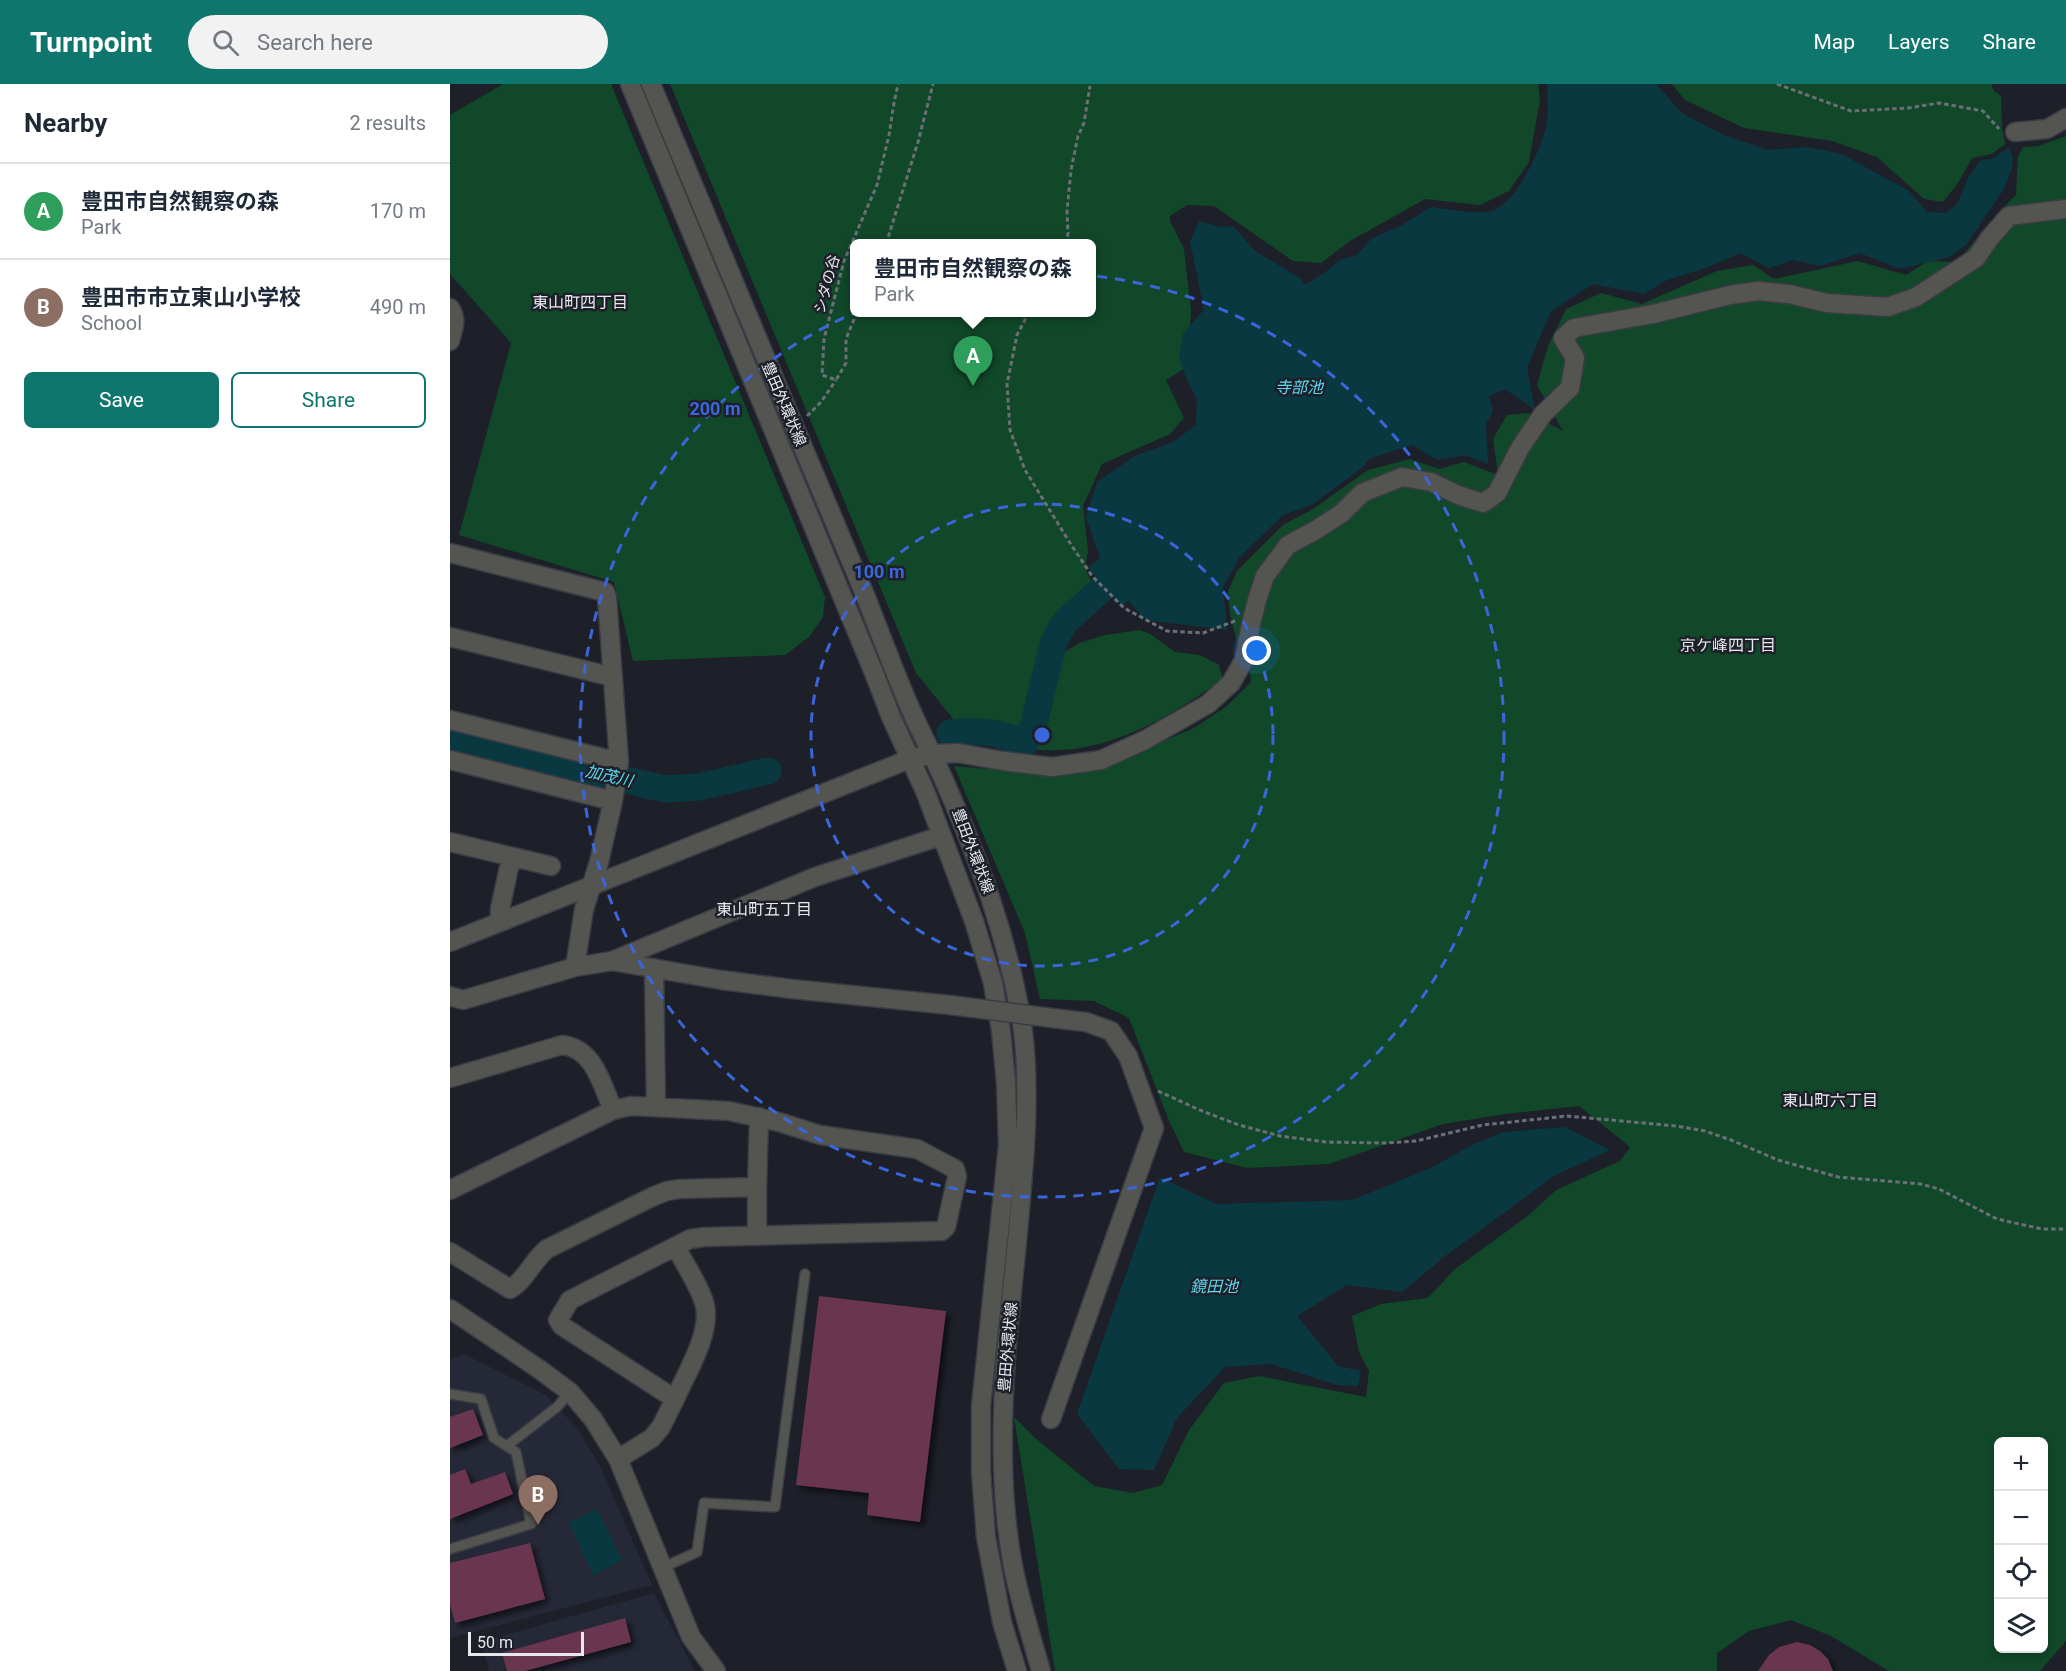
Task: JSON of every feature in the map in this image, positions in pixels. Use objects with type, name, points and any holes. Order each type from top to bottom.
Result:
[{"type":"street","name":"豊田外環状線","points":[[630,84],[891,717],[925,791],[974,921],[993,983],[1006,1083],[1008,1146],[981,1406],[981,1472],[986,1537],[1002,1622],[1017,1671]]},
{"type":"street","name":"豊田外環状線","points":[[651,84],[911,710],[933,754],[990,895],[1014,978],[1023,1031],[1027,1086],[1025,1151],[1006,1358],[1002,1435],[1003,1476],[1012,1561],[1021,1603],[1041,1671]]},
{"type":"street","points":[[2015,132],[2047,129],[2066,118]]},
{"type":"street","points":[[450,942],[910,759],[933,754],[958,753],[1052,767],[1101,760],[1145,740],[1208,704],[1231,683],[1244,660],[1251,624],[1265,576],[1288,545],[1342,513],[1362,493],[1402,477],[1431,482],[1458,495],[1483,503],[1497,493],[1520,448],[1543,414],[1570,388],[1575,358],[1563,338],[1574,328],[1653,314],[1730,295],[1758,291],[1789,294],[1827,303],[1888,307],[1916,297],[1976,258],[2009,216],[2066,209]]},
{"type":"street","points":[[450,308],[455,321],[450,342]]},
{"type":"street","points":[[450,554],[604,592],[607,597],[619,763],[613,801],[584,909],[575,968]]},
{"type":"street","points":[[450,637],[613,677]]},
{"type":"street","points":[[450,720],[619,763]]},
{"type":"street","points":[[450,760],[613,801]]},
{"type":"street","points":[[450,996],[464,1000],[575,968],[612,961],[815,877],[941,836]]},
{"type":"street","points":[[450,842],[551,866]]},
{"type":"street","points":[[500,921],[500,909],[511,858]]},
{"type":"street","points":[[612,961],[792,989],[1086,1022],[1111,1031],[1128,1056],[1154,1128],[1051,1419]]},
{"type":"street","points":[[654,968],[656,1107]]},
{"type":"street","points":[[450,1078],[562,1045],[569,1045],[589,1058],[613,1110]]},
{"type":"street","points":[[452,1186],[613,1110],[631,1106],[720,1110],[759,1117],[820,1135],[917,1149],[955,1169],[957,1177],[946,1227],[938,1232],[690,1239],[570,1300],[558,1320],[562,1326],[675,1399]]},
{"type":"street","points":[[757,1236],[759,1117]]},
{"type":"street","points":[[450,1252],[510,1289],[547,1249],[660,1194],[679,1190],[757,1187]]},
{"type":"street","points":[[618,1459],[652,1438],[661,1428],[705,1331],[704,1304],[676,1247]]},
{"type":"street","points":[[450,1309],[570,1392],[593,1419],[618,1459],[691,1637],[716,1671]]},
{"type":"lane","points":[[664,1567],[697,1552],[704,1503],[775,1507],[804,1274]]},
{"type":"lane","points":[[508,1445],[557,1407],[570,1392]]},
{"type":"lane","points":[[450,1394],[481,1399],[494,1438],[516,1452],[531,1524],[450,1549]]},
{"type":"path","name":"シダの谷","points":[[854,239],[877,185],[898,84]]},
{"type":"path","points":[[887,239],[918,142],[933,84]]},
{"type":"path","points":[[1777,84],[1851,111],[1910,108],[1939,103],[1983,111],[2000,130],[2015,132]]},
{"type":"path","points":[[1067,239],[1071,170],[1078,136],[1084,123],[1090,85]]},
{"type":"path","name":"シダの谷","points":[[836,380],[822,375],[824,339],[844,261],[850,247]]},
{"type":"path","points":[[805,418],[820,402],[846,363],[846,339],[855,317]]},
{"type":"path","points":[[1026,317],[1017,335],[1007,384],[1010,430],[1025,470],[1092,576],[1124,608],[1167,631],[1203,633],[1237,620],[1251,624]]},
{"type":"path","points":[[1137,1081],[1202,1111],[1239,1125],[1280,1136],[1326,1142],[1416,1141],[1483,1125],[1567,1116],[1676,1126],[1705,1131],[1778,1160],[1838,1177],[1921,1184],[1939,1189],[1997,1219],[2042,1228],[2066,1229]]},
{"type":"shaded area","points":[[464,1354],[546,1395],[576,1427],[600,1466],[652,1585],[450,1638],[450,1359]]},
{"type":"shaded area","points":[[654,1593],[695,1671],[489,1671],[481,1642]]},
{"type":"green space","points":[[503,84],[611,84],[825,597],[823,617],[809,637],[785,655],[633,661],[614,582],[459,535],[511,343],[450,274],[450,115]]},
{"type":"green space","points":[[670,84],[1538,84],[1540,100],[1529,162],[1509,191],[1480,205],[1425,199],[1350,241],[1321,263],[1293,261],[1214,206],[1187,205],[1170,216],[1170,221],[1184,249],[1191,311],[1187,367],[1166,380],[1184,418],[1170,434],[1102,464],[1083,506],[1088,551],[1085,568],[1095,590],[1057,624],[1047,641],[1021,736],[978,725],[959,726],[916,673]]},
{"type":"green space","points":[[1672,84],[1991,84],[1994,91],[2001,96],[2005,144],[1992,154],[1972,158],[1958,183],[1943,202],[1924,199],[1877,157],[1832,141],[1744,128],[1685,100]]},
{"type":"green space","points":[[2066,136],[2066,1641],[2040,1671],[1889,1671],[1831,1636],[1791,1620],[1749,1631],[1717,1653],[1717,1671],[1055,1671],[1014,1417],[1035,1438],[1094,1486],[1133,1493],[1162,1485],[1189,1430],[1224,1383],[1259,1376],[1366,1397],[1369,1371],[1359,1352],[1352,1316],[1381,1304],[1428,1298],[1455,1269],[1529,1215],[1556,1190],[1620,1161],[1630,1147],[1579,1106],[1443,1124],[1329,1164],[1247,1168],[1184,1152],[1169,1121],[1129,1018],[1094,1001],[1040,999],[1025,933],[954,766],[1047,774],[1112,763],[1194,728],[1227,706],[1251,682],[1248,659],[1237,642],[1230,614],[1228,591],[1237,571],[1283,525],[1313,509],[1368,470],[1410,459],[1439,469],[1464,462],[1498,475],[1493,439],[1507,415],[1528,413],[1563,431],[1537,385],[1548,346],[1566,309],[1601,293],[1642,304],[1717,271],[1753,265],[1774,279],[1858,261],[1906,275],[1928,261],[1957,262],[1995,216],[2016,195],[2018,157],[2023,147],[2038,146]]},
{"type":"green space","points":[[1140,630],[1150,634],[1175,652],[1200,655],[1219,665],[1223,679],[1179,708],[1133,732],[1083,747],[1057,750],[1031,749],[1055,658],[1079,643],[1105,635]]},
{"type":"water","name":"寺部池","points":[[1547,84],[1656,84],[1683,114],[1726,136],[1768,150],[1806,147],[1842,154],[1909,191],[1927,212],[1946,213],[1958,203],[1968,178],[1981,160],[1992,159],[2008,148],[2013,156],[2012,169],[2004,189],[1966,245],[1949,257],[1900,269],[1860,253],[1820,266],[1793,260],[1769,268],[1741,253],[1706,268],[1667,280],[1644,294],[1593,284],[1551,311],[1527,367],[1535,410],[1505,389],[1489,396],[1493,411],[1486,424],[1488,464],[1465,455],[1437,460],[1412,445],[1371,458],[1359,470],[1313,504],[1283,515],[1239,558],[1223,587],[1227,630],[1145,620],[1128,600],[1122,607],[1088,568],[1100,558],[1086,517],[1097,482],[1135,456],[1173,442],[1196,425],[1197,400],[1179,357],[1183,333],[1204,310],[1190,241],[1199,221],[1221,227],[1233,226],[1255,251],[1300,278],[1305,285],[1340,260],[1357,255],[1371,239],[1402,225],[1431,207],[1479,212],[1492,211],[1501,206],[1518,187],[1539,148],[1547,121]]},
{"type":"water","name":"鏡田池","points":[[1565,1127],[1610,1150],[1554,1176],[1444,1257],[1402,1292],[1347,1285],[1297,1316],[1338,1366],[1361,1371],[1358,1386],[1337,1385],[1271,1364],[1225,1367],[1177,1418],[1154,1470],[1119,1469],[1077,1414],[1160,1177],[1216,1204],[1352,1200],[1431,1168],[1472,1145],[1504,1132]]},
{"type":"water","points":[[597,1509],[622,1561],[593,1575],[569,1523]]},
{"type":"building","points":[[819,1296],[946,1311],[920,1522],[867,1515],[869,1493],[796,1485]]},
{"type":"building","points":[[473,1409],[483,1435],[450,1448],[450,1417]]},
{"type":"building","points":[[465,1469],[471,1484],[505,1472],[513,1494],[450,1519],[450,1475]]},
{"type":"building","points":[[530,1543],[545,1599],[455,1623],[450,1604],[450,1563]]},
{"type":"building","points":[[625,1618],[631,1642],[525,1671],[507,1671],[502,1653]]},
{"type":"building","points":[[1797,1642],[1810,1645],[1820,1651],[1828,1659],[1833,1671],[1758,1671],[1769,1655],[1779,1647]]},
{"type":"waterway","name":"加茂川","points":[[950,733],[988,732],[1025,743],[1033,727],[1054,641],[1065,622],[1105,586]]},
{"type":"waterway","name":"加茂川","points":[[450,739],[665,789],[699,787],[768,771]]},
{"type":"place","name":"豊田市自然観察の森","points":[[973,386]]},
{"type":"place","name":"豊田市市立東山小学校","points":[[538,1525]]},
{"type":"district","name":"東山町四丁目","points":[[580,302]]},
{"type":"district","name":"京ケ峰四丁目","points":[[1728,645]]},
{"type":"district","name":"東山町五丁目","points":[[764,909]]},
{"type":"district","name":"東山町六丁目","points":[[1830,1100]]}]
